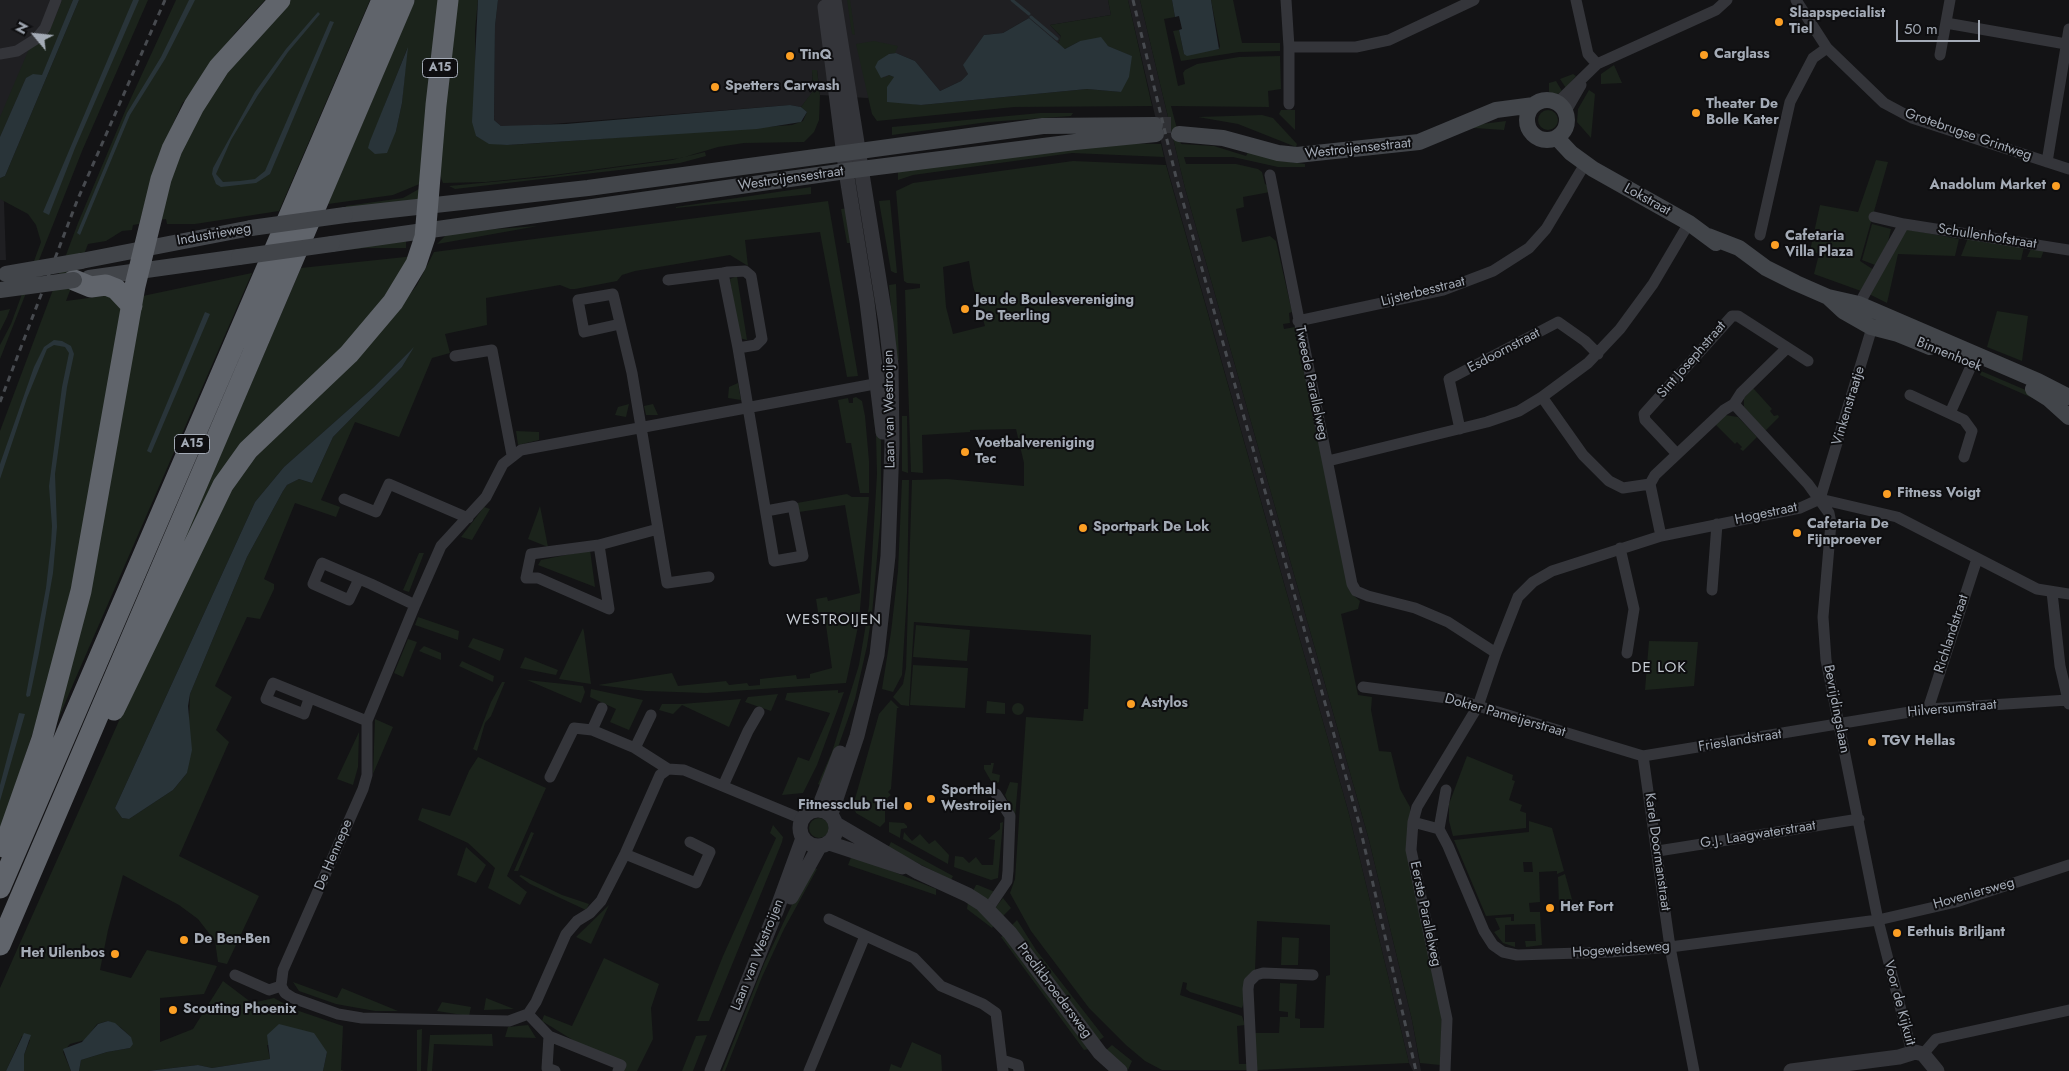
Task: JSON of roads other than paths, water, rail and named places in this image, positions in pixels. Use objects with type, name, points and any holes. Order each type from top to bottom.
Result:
[{"type":"highway","points":[[0,860],[42,739],[81,591],[132,306],[160,180],[172,149],[194,106],[220,67],[280,0]]},
{"type":"highway","name":"A15","points":[[0,888],[382,0]]},
{"type":"highway","name":"A15","points":[[0,945],[404,0]]},
{"type":"highway","name":"A15","points":[[39,853],[128,684],[180,570],[223,486],[248,450],[349,354],[393,302],[418,258],[426,231],[439,203],[436,105],[448,0]]},
{"type":"highway","points":[[78,270],[91,286],[106,285],[116,289],[132,306]]},
{"type":"main road","points":[[1544,100],[1562,107],[1567,122],[1561,133],[1549,140],[1537,137],[1529,128],[1531,112],[1544,100]]},
{"type":"main road","name":"Westroijensestraat","points":[[1178,130],[1223,138],[1278,153],[1297,155],[1419,142],[1474,119],[1531,112]]},
{"type":"main road","name":"Westroijensestraat","points":[[426,231],[846,171],[1075,142],[1156,129],[1051,125],[588,188],[439,203]]},
{"type":"main road","points":[[1561,133],[1581,152],[1585,164]]},
{"type":"main road","name":"Lokstraat","points":[[1585,164],[1689,223],[1708,236]]},
{"type":"main road","name":"Industrieweg","points":[[0,290],[78,270],[145,248],[252,228],[439,203]]},
{"type":"main road","name":"Industrieweg","points":[[3,274],[78,270],[139,272],[426,231]]},
{"type":"main road","name":"Binnenhoek","points":[[1708,236],[1734,256],[1766,268],[1828,297],[1843,311],[1874,320],[2038,381],[2069,397]]},
{"type":"main road","name":"Binnenhoek","points":[[1874,320],[1898,334],[2036,390],[2069,417]]},
{"type":"street","points":[[0,54],[17,51],[36,40],[45,28],[56,0]]},
{"type":"street","name":"Laan van Westroijen","points":[[824,0],[851,151],[862,169],[886,324],[884,507],[876,614],[856,705],[838,760],[828,816]]},
{"type":"street","name":"Laan van Westroijen","points":[[834,0],[851,151],[846,171],[867,302],[884,382]]},
{"type":"street","points":[[1286,0],[1289,48],[1289,104]]},
{"type":"street","points":[[1289,48],[1356,47],[1390,40],[1474,0]]},
{"type":"street","points":[[1576,0],[1588,54],[1593,67]]},
{"type":"street","name":"Grotebrugse Grintweg","points":[[1796,0],[1827,48],[1884,103],[1912,118],[2069,170]]},
{"type":"street","points":[[1940,55],[1950,0]]},
{"type":"street","points":[[1562,107],[1593,67],[1716,10],[1724,1]]},
{"type":"street","points":[[1946,23],[2066,44]]},
{"type":"street","points":[[2046,162],[2069,29]]},
{"type":"street","points":[[1760,235],[1790,102],[1813,58],[1827,48]]},
{"type":"street","name":"Lijsterbesstraat","points":[[1298,320],[1443,290],[1493,271],[1529,248],[1546,229],[1585,164]]},
{"type":"street","name":"Tweede Parallelweg","points":[[1270,175],[1352,584],[1356,591],[1368,596],[1415,608],[1448,622],[1496,653]]},
{"type":"street","name":"Schullenhofstraat","points":[[1874,217],[1904,224],[2069,250]]},
{"type":"street","points":[[1328,461],[1504,417],[1542,397],[1598,354],[1640,303],[1689,223]]},
{"type":"street","points":[[1863,297],[1904,224]]},
{"type":"street","points":[[668,280],[745,271],[751,276],[762,339],[756,345],[738,348]]},
{"type":"street","points":[[722,273],[738,348],[774,561],[803,556],[793,506],[766,511]]},
{"type":"street","name":"Sint Josephstraat","points":[[1677,454],[1645,420],[1644,414],[1730,317],[1738,316],[1772,336],[1808,361]]},
{"type":"street","name":"Vinkenstraatje","points":[[1820,499],[1874,320]]},
{"type":"street","name":"Esdoornstraat","points":[[1460,429],[1449,379],[1558,322],[1585,341],[1598,354]]},
{"type":"street","points":[[620,324],[641,427],[667,583],[709,577]]},
{"type":"street","points":[[1661,536],[1650,484],[1655,475],[1724,410],[1734,404],[1741,393],[1787,348]]},
{"type":"street","points":[[455,356],[492,350],[512,455],[521,450],[884,382]]},
{"type":"street","points":[[1950,414],[1972,364]]},
{"type":"street","points":[[1910,395],[1964,420],[1972,431],[1964,457]]},
{"type":"street","points":[[1542,397],[1583,455],[1609,482],[1623,488],[1650,484]]},
{"type":"street","name":"Bevrijdingslaan","points":[[1734,404],[1820,499],[1829,513],[1831,523],[1823,617],[1826,660],[1878,920]]},
{"type":"street","name":"De Hennepe","points":[[281,986],[283,970],[365,782],[367,775],[367,721],[415,605],[448,536],[468,518],[486,497],[503,464],[512,455]]},
{"type":"street","points":[[344,500],[376,512],[389,484],[468,518]]},
{"type":"street","points":[[1820,499],[1897,517],[2037,589],[2069,594]]},
{"type":"street","name":"Hogestraat","points":[[1496,653],[1518,596],[1524,588],[1552,571],[1661,536],[1800,508],[1820,499]]},
{"type":"street","points":[[1712,590],[1717,524]]},
{"type":"street","points":[[599,545],[609,609],[538,578],[526,578],[531,554],[599,545],[658,529]]},
{"type":"street","points":[[1620,548],[1634,609],[1627,653]]},
{"type":"street","name":"Richlandstraat","points":[[1928,709],[1977,559]]},
{"type":"street","points":[[360,579],[415,605]]},
{"type":"street","points":[[2052,592],[2060,666],[2068,702]]},
{"type":"street","points":[[1478,706],[1496,653]]},
{"type":"street","name":"Dokter Pameijerstraat","points":[[1364,687],[1455,699],[1643,756]]},
{"type":"street","points":[[309,699],[367,721]]},
{"type":"street","name":"Hilversumstraat","points":[[1838,725],[1928,709],[2068,702]]},
{"type":"street","name":"Eerste Parallelweg","points":[[1445,1071],[1447,1019],[1411,850],[1413,822],[1417,807],[1478,706]]},
{"type":"street","points":[[592,730],[602,708]]},
{"type":"street","points":[[723,786],[748,731],[760,712]]},
{"type":"street","points":[[635,748],[651,715]]},
{"type":"street","name":"Frieslandstraat","points":[[1643,756],[1838,725]]},
{"type":"street","points":[[550,777],[574,728],[592,730],[635,748],[668,769],[684,770],[802,819]]},
{"type":"street","name":"Karel Doormanstraat","points":[[1643,756],[1658,851],[1670,947],[1694,1071]]},
{"type":"street","points":[[235,975],[269,990],[281,986],[285,993],[294,998],[338,1014],[362,1018],[498,1022],[528,1014],[536,1002],[566,934],[577,921],[590,913],[601,902],[626,854],[660,775],[668,769]]},
{"type":"street","points":[[1413,822],[1439,829],[1446,790]]},
{"type":"street","points":[[988,909],[1007,881],[1008,871],[1010,816],[996,794]]},
{"type":"street","points":[[812,811],[828,816],[836,834],[824,845],[812,845],[803,838],[800,827],[802,819],[812,811]]},
{"type":"street","name":"Predikbroedersweg","points":[[828,816],[918,872],[968,895],[988,909],[1010,933],[1112,1069]]},
{"type":"street","name":"G.J. Laagwaterstraat","points":[[1658,851],[1859,819]]},
{"type":"street","name":"Hogeweidseweg","points":[[1439,829],[1484,931],[1494,945],[1503,952],[1517,955],[1670,947],[1878,920]]},
{"type":"street","name":"Laan van Westroijen","points":[[712,1071],[777,909],[803,838]]},
{"type":"street","points":[[626,854],[696,884],[710,852],[690,842]]},
{"type":"street","name":"Laan van Westroijen","points":[[718,1071],[783,911],[824,845]]},
{"type":"street","name":"Predikbroedersweg","points":[[824,845],[918,872]]},
{"type":"street","name":"Hoveniersweg","points":[[1878,920],[1956,902],[2069,865]]},
{"type":"street","points":[[829,919],[914,958],[941,986],[983,1004],[996,1013],[1002,1066],[1018,1065],[1019,1071]]},
{"type":"street","name":"Voor de Kijkuit","points":[[1878,920],[1918,1054],[1937,1071]]},
{"type":"street","points":[[809,1071],[865,936]]},
{"type":"street","points":[[1252,1071],[1248,988],[1250,982],[1259,973],[1313,975]]},
{"type":"street","points":[[1791,1071],[1918,1054],[1936,1039],[2069,1010]]},
{"type":"street","points":[[528,1014],[549,1036],[621,1065],[618,1071]]},
{"type":"street","points":[[549,1036],[547,1068],[555,1071]]},
{"type":"waterway","points":[[1012,0],[1029,14]]},
{"type":"waterway","points":[[1031,17],[1057,39]]},
{"type":"tunnel","points":[[1155,125],[1177,125]]},
{"type":"railway","points":[[0,402],[77,201],[165,0]]},
{"type":"railway","points":[[1133,0],[1176,177],[1359,823],[1416,1071]]},
{"type":"place","name":"Slaapspecialist Tiel","points":[[1779,22]]},
{"type":"place","name":"Carglass","points":[[1704,55]]},
{"type":"place","name":"TinQ","points":[[790,56]]},
{"type":"place","name":"Spetters Carwash","points":[[715,87]]},
{"type":"place","name":"Theater De Bolle Kater","points":[[1696,113]]},
{"type":"place","name":"Anadolum Market","points":[[2056,186]]},
{"type":"place","name":"Cafetaria Villa Plaza","points":[[1775,245]]},
{"type":"place","name":"Jeu de Boulesvereniging De Teerling","points":[[965,309]]},
{"type":"place","name":"Voetbalvereniging Tec","points":[[965,452]]},
{"type":"place","name":"Fitness Voigt","points":[[1887,494]]},
{"type":"place","name":"Sportpark De Lok","points":[[1083,528]]},
{"type":"place","name":"Cafetaria De Fijnproever","points":[[1797,533]]},
{"type":"place","name":"Astylos","points":[[1131,704]]},
{"type":"place","name":"TGV Hellas","points":[[1872,742]]},
{"type":"place","name":"Sporthal Westroijen","points":[[931,799]]},
{"type":"place","name":"Fitnessclub Tiel","points":[[908,806]]},
{"type":"place","name":"Het Fort","points":[[1550,908]]},
{"type":"place","name":"Eethuis Briljant","points":[[1897,933]]},
{"type":"place","name":"De Ben-Ben","points":[[184,940]]},
{"type":"place","name":"Het Uilenbos","points":[[115,954]]},
{"type":"place","name":"Scouting Phoenix","points":[[173,1010]]},
{"type":"district","name":"WESTROIJEN","points":[[834,620]]},
{"type":"district","name":"DE LOK","points":[[1659,668]]}]
